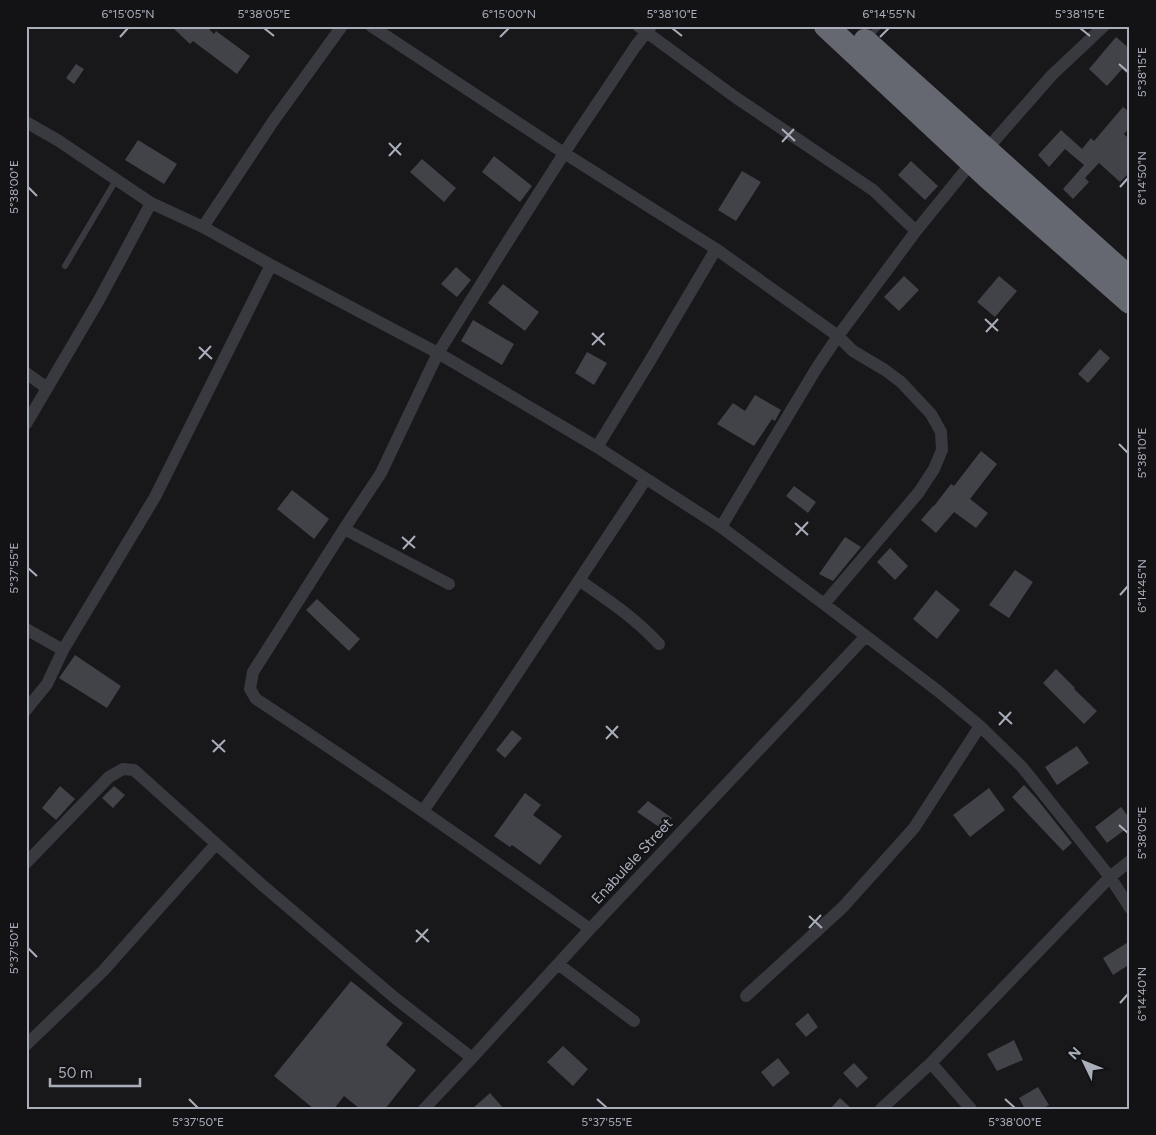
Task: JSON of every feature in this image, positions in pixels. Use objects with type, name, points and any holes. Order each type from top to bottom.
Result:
[{"type":"highway","points":[[826,26],[1130,279]]},
{"type":"highway","points":[[865,31],[979,155],[1130,302]]},
{"type":"street","points":[[203,227],[274,120],[342,26]]},
{"type":"street","points":[[371,26],[564,154],[716,249],[838,336],[853,351],[901,382],[931,414],[941,432],[942,450],[934,469],[919,492],[824,604]]},
{"type":"street","points":[[721,528],[816,369],[838,336],[916,232],[979,155],[1052,75],[1104,26]]},
{"type":"street","points":[[590,929],[423,811],[256,699],[250,689],[253,672],[381,473],[438,353],[515,230],[635,47],[645,28],[735,97],[873,190],[916,232]]},
{"type":"street","points":[[26,122],[59,140],[151,203],[203,227],[270,265],[438,353],[597,447],[721,528],[938,691],[980,726],[1022,766],[1110,877],[1130,908]]},
{"type":"street","points":[[26,424],[99,300],[151,203]]},
{"type":"street","points":[[597,447],[716,249]]},
{"type":"street","points":[[26,710],[47,684],[63,650],[154,497],[270,265]]},
{"type":"street","points":[[26,373],[48,388]]},
{"type":"street","points":[[423,811],[491,713],[646,479]]},
{"type":"street","points":[[344,529],[449,584]]},
{"type":"street","points":[[579,580],[623,610],[659,644]]},
{"type":"street","points":[[26,629],[63,650]]},
{"type":"street","name":"Enabulele Street","points":[[424,1109],[590,929],[866,636]]},
{"type":"street","points":[[746,996],[843,907],[914,828],[980,726]]},
{"type":"street","points":[[26,863],[109,777],[123,769],[134,770],[216,844],[395,998],[472,1058]]},
{"type":"street","points":[[26,1045],[103,971],[216,844]]},
{"type":"street","points":[[881,1109],[931,1063],[1110,877],[1130,861]]},
{"type":"street","points":[[558,964],[634,1021]]},
{"type":"street","points":[[931,1063],[971,1109]]},
{"type":"lane","points":[[65,266],[116,180]]},
{"type":"building","points":[[171,26],[206,26],[214,34],[216,31],[250,56],[237,74],[193,41],[190,44]]},
{"type":"building","points":[[1116,37],[1130,49],[1130,76],[1122,69],[1107,86],[1089,69]]},
{"type":"building","points":[[76,64],[84,69],[74,84],[66,78]]},
{"type":"building","points":[[1123,107],[1130,112],[1130,127],[1124,134],[1130,140],[1130,172],[1120,182],[1099,163],[1085,178],[1089,182],[1073,199],[1063,189],[1084,165],[1065,149],[1049,167],[1038,155],[1061,130],[1082,149],[1091,138],[1094,141]]},
{"type":"building","points":[[138,140],[177,164],[164,184],[125,160]]},
{"type":"building","points":[[494,156],[532,186],[520,202],[482,172]]},
{"type":"building","points":[[422,159],[456,188],[444,202],[410,172]]},
{"type":"building","points":[[911,161],[938,186],[925,200],[898,175]]},
{"type":"building","points":[[742,171],[761,182],[736,221],[718,210]]},
{"type":"building","points":[[456,267],[471,280],[457,297],[441,284]]},
{"type":"building","points":[[904,276],[919,290],[899,311],[884,297]]},
{"type":"building","points":[[999,276],[1017,291],[995,317],[977,302]]},
{"type":"building","points":[[503,284],[539,312],[525,331],[488,303]]},
{"type":"building","points":[[473,320],[514,344],[502,365],[461,341]]},
{"type":"building","points":[[1100,349],[1110,358],[1088,383],[1078,374]]},
{"type":"building","points":[[587,352],[607,363],[594,385],[575,373]]},
{"type":"building","points":[[755,395],[781,410],[775,421],[772,419],[754,446],[717,424],[733,403],[745,411]]},
{"type":"building","points":[[981,451],[997,464],[970,499],[988,513],[976,528],[954,512],[936,533],[921,520],[951,484],[954,486]]},
{"type":"building","points":[[794,486],[816,502],[808,513],[786,496]]},
{"type":"building","points":[[292,490],[329,519],[314,539],[277,509]]},
{"type":"building","points":[[845,537],[861,547],[833,581],[819,574]]},
{"type":"building","points":[[890,548],[908,566],[895,580],[877,562]]},
{"type":"building","points":[[1015,570],[1033,582],[1009,618],[989,605]]},
{"type":"building","points":[[936,590],[960,610],[937,639],[913,619]]},
{"type":"building","points":[[317,599],[360,639],[349,651],[306,610]]},
{"type":"building","points":[[75,655],[121,686],[107,708],[59,678]]},
{"type":"building","points":[[1056,669],[1097,711],[1084,724],[1043,683]]},
{"type":"building","points":[[512,730],[522,738],[505,758],[496,750]]},
{"type":"building","points":[[1077,746],[1089,763],[1057,785],[1045,767]]},
{"type":"building","points":[[1024,785],[1072,843],[1063,851],[1012,797]]},
{"type":"building","points":[[60,786],[75,799],[56,820],[42,808]]},
{"type":"building","points":[[114,786],[125,795],[113,808],[102,798]]},
{"type":"building","points":[[989,788],[1005,810],[970,837],[953,815]]},
{"type":"building","points":[[525,793],[541,805],[533,815],[562,836],[540,865],[512,845],[510,847],[494,836]]},
{"type":"building","points":[[648,801],[672,818],[662,829],[637,812]]},
{"type":"building","points":[[1121,807],[1130,819],[1130,826],[1107,843],[1095,827]]},
{"type":"building","points":[[1130,941],[1130,964],[1113,975],[1103,958]]},
{"type":"building","points":[[351,981],[403,1023],[386,1045],[416,1070],[385,1109],[360,1109],[344,1096],[334,1109],[314,1109],[274,1076]]},
{"type":"building","points":[[808,1013],[818,1027],[806,1037],[795,1024]]},
{"type":"building","points":[[1014,1040],[1023,1060],[997,1071],[987,1054]]},
{"type":"building","points":[[563,1046],[588,1069],[573,1086],[547,1062]]},
{"type":"building","points":[[778,1058],[790,1073],[773,1087],[761,1072]]},
{"type":"building","points":[[854,1063],[868,1078],[857,1088],[843,1073]]},
{"type":"building","points":[[1038,1087],[1049,1105],[1042,1109],[1025,1109],[1019,1098]]},
{"type":"building","points":[[490,1093],[504,1109],[472,1109]]},
{"type":"building","points":[[840,1098],[852,1109],[830,1109]]}]
